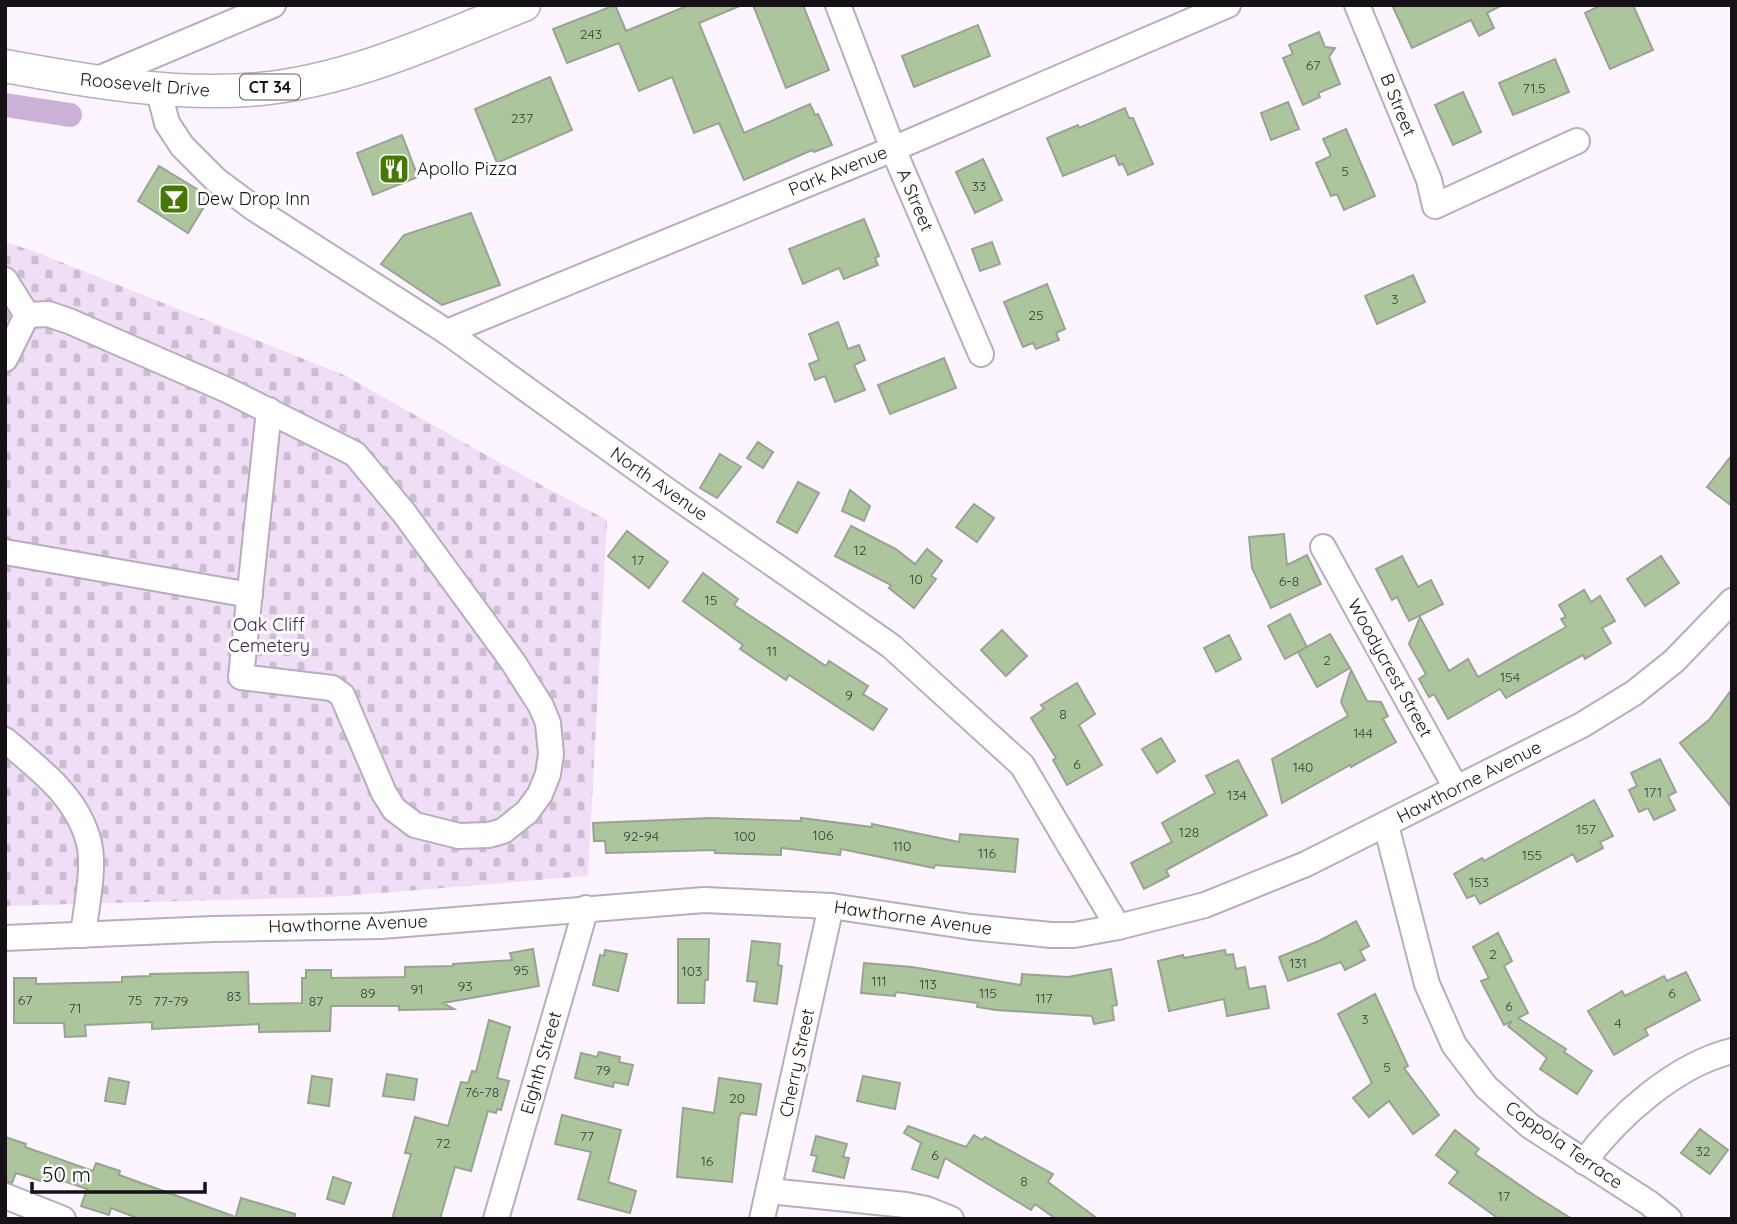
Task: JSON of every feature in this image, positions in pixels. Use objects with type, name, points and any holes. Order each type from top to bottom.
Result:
[{"type":"main road","name":"Roosevelt Drive","points":[[5,66],[93,81],[158,88],[217,91],[261,89],[333,76],[395,56],[524,5]]},
{"type":"street","points":[[93,81],[273,5]]},
{"type":"street","name":"A Street","points":[[838,5],[893,149],[981,354]]},
{"type":"street","name":"Park Avenue","points":[[447,332],[893,149],[1228,5]]},
{"type":"street","name":"B Street","points":[[1357,5],[1429,180],[1435,206],[1577,141]]},
{"type":"street","name":"North Avenue","points":[[158,88],[167,123],[182,146],[216,180],[255,209],[447,332],[665,489],[891,646],[1022,765],[1118,928]]},
{"type":"street","points":[[5,280],[27,315]]},
{"type":"street","points":[[27,315],[48,314],[69,321],[269,410],[355,454],[404,513],[513,662],[541,706],[551,738],[548,774],[540,794],[527,812],[503,831],[459,836],[415,825],[404,819],[384,793],[342,695],[332,688],[241,677],[269,410]]},
{"type":"street","points":[[5,359],[27,315]]},
{"type":"street","name":"Woodycrest Street","points":[[1323,547],[1456,788]]},
{"type":"street","points":[[5,552],[250,595]]},
{"type":"street","name":"Hawthorne Avenue","points":[[5,938],[213,929],[381,926],[704,900],[831,906],[971,927],[1051,935],[1118,928],[1205,905],[1306,864],[1582,725],[1634,693],[1689,648],[1732,601]]},
{"type":"street","points":[[5,740],[57,786],[75,809],[83,826],[90,845],[90,862],[83,935]]},
{"type":"street","name":"Coppola Terrace","points":[[1385,825],[1427,984],[1454,1045],[1486,1087],[1530,1126],[1669,1219]]},
{"type":"street","name":"Cherry Street","points":[[762,1219],[831,906]]},
{"type":"street","name":"Eighth Street","points":[[496,1219],[586,908]]},
{"type":"street","points":[[1584,1162],[1603,1136],[1629,1112],[1683,1071],[1732,1051]]},
{"type":"street","points":[[769,1191],[906,1205],[926,1209],[951,1219]]},
{"type":"street","points":[[5,1196],[63,1219]]},
{"type":"green space","name":"Oak Cliff Cemetery","points":[[5,242],[344,375],[607,520],[588,876],[332,897],[5,906]]},
{"type":"building","points":[[615,5],[626,31],[689,5],[742,5],[699,23],[744,133],[810,104],[815,115],[818,114],[832,145],[814,152],[812,150],[744,180],[719,123],[694,133],[672,77],[639,91],[619,43],[567,63],[553,29]]},
{"type":"building","points":[[753,5],[803,5],[829,70],[786,88]]},
{"type":"building","points":[[1392,5],[1502,5],[1487,13],[1494,28],[1479,36],[1471,20],[1412,48]]},
{"type":"building","points":[[1601,5],[1633,5],[1653,50],[1610,69],[1585,13]]},
{"type":"building","points":[[978,25],[990,56],[914,87],[902,56]]},
{"type":"building","points":[[1319,32],[1325,47],[1335,48],[1329,57],[1340,84],[1318,93],[1320,97],[1303,105],[1283,58],[1293,54],[1289,45]]},
{"type":"building","points":[[1555,59],[1569,92],[1513,115],[1499,83]]},
{"type":"building","points":[[550,77],[572,130],[497,163],[475,109]]},
{"type":"building","points":[[1463,92],[1481,132],[1453,145],[1435,105]]},
{"type":"building","points":[[1288,102],[1299,129],[1271,140],[1261,113]]},
{"type":"building","points":[[1125,108],[1129,118],[1133,118],[1153,164],[1128,175],[1115,155],[1063,176],[1047,138],[1078,125],[1079,128]]},
{"type":"building","points":[[1346,129],[1375,196],[1344,210],[1337,194],[1331,196],[1316,163],[1331,156],[1323,139]]},
{"type":"building","name":"Apollo Pizza","points":[[402,135],[418,177],[373,195],[357,153]]},
{"type":"building","points":[[983,159],[1002,200],[975,213],[956,172]]},
{"type":"building","name":"Dew Drop Inn","points":[[159,166],[210,197],[188,233],[138,201]]},
{"type":"building","points":[[471,213],[500,285],[442,305],[381,264],[404,235]]},
{"type":"building","points":[[864,219],[879,256],[875,258],[878,265],[844,279],[839,268],[803,284],[789,249]]},
{"type":"building","points":[[992,242],[1000,264],[980,271],[972,249]]},
{"type":"building","points":[[1413,275],[1425,302],[1377,324],[1365,296]]},
{"type":"building","points":[[1047,284],[1065,329],[1056,333],[1059,340],[1036,349],[1033,343],[1023,347],[1004,302]]},
{"type":"building","points":[[838,322],[848,349],[859,345],[865,360],[854,365],[865,390],[835,402],[825,376],[815,380],[809,364],[819,360],[809,334]]},
{"type":"building","points":[[944,358],[956,388],[890,414],[878,385]]},
{"type":"building","points":[[758,442],[773,452],[763,468],[747,458]]},
{"type":"building","points":[[720,454],[741,467],[717,498],[700,488]]},
{"type":"building","points":[[1732,455],[1732,506],[1707,487]]},
{"type":"building","points":[[798,482],[819,493],[797,533],[777,522]]},
{"type":"building","points":[[850,490],[870,506],[864,521],[842,511]]},
{"type":"building","points":[[974,504],[994,518],[977,542],[956,527]]},
{"type":"building","points":[[851,526],[896,549],[915,564],[927,549],[942,561],[931,576],[936,579],[914,608],[889,588],[891,585],[835,556]]},
{"type":"building","points":[[627,531],[668,562],[649,588],[608,556]]},
{"type":"building","points":[[1284,534],[1287,565],[1307,555],[1321,584],[1271,608],[1252,568],[1249,537]]},
{"type":"building","points":[[1402,556],[1418,587],[1431,580],[1443,604],[1409,621],[1397,597],[1392,600],[1376,569]]},
{"type":"building","points":[[1661,556],[1679,583],[1645,606],[1627,579]]},
{"type":"building","points":[[703,573],[738,599],[734,605],[826,666],[829,661],[868,686],[863,694],[887,709],[873,730],[789,675],[786,680],[740,649],[743,645],[683,601]]},
{"type":"building","points":[[1584,590],[1591,602],[1600,596],[1615,621],[1602,628],[1611,643],[1585,659],[1583,655],[1506,698],[1500,689],[1448,719],[1434,694],[1429,697],[1419,679],[1426,674],[1409,644],[1420,617],[1449,671],[1468,659],[1478,677],[1566,627],[1561,619],[1566,617],[1559,605]]},
{"type":"building","points":[[1290,614],[1307,647],[1285,659],[1268,626]]},
{"type":"building","points":[[1002,630],[1027,656],[1006,676],[981,650]]},
{"type":"building","points":[[1330,634],[1350,668],[1317,687],[1298,652]]},
{"type":"building","points":[[1229,635],[1241,659],[1216,672],[1204,648]]},
{"type":"building","points":[[1351,670],[1367,701],[1381,702],[1388,716],[1383,719],[1396,742],[1282,803],[1272,759],[1348,716],[1341,702]]},
{"type":"building","points":[[1077,683],[1095,714],[1079,725],[1102,765],[1067,785],[1053,760],[1056,758],[1031,718],[1044,709],[1041,705]]},
{"type":"building","points":[[1732,689],[1732,808],[1680,743],[1709,720]]},
{"type":"building","points":[[1161,738],[1175,761],[1157,773],[1142,749]]},
{"type":"building","points":[[1660,759],[1676,792],[1668,796],[1675,810],[1654,820],[1648,808],[1639,812],[1629,790],[1637,786],[1631,773]]},
{"type":"building","points":[[1238,760],[1267,815],[1166,870],[1169,876],[1144,889],[1131,863],[1172,842],[1162,823],[1215,793],[1206,776]]},
{"type":"building","points":[[1594,800],[1613,836],[1600,842],[1603,848],[1577,862],[1573,854],[1480,904],[1475,895],[1467,898],[1454,874],[1482,858],[1484,861]]},
{"type":"building","points":[[710,818],[801,821],[801,818],[872,827],[872,824],[959,842],[960,834],[1018,839],[1015,872],[935,865],[934,868],[841,849],[840,855],[781,848],[781,855],[715,853],[715,850],[606,853],[605,841],[594,841],[593,823]]},
{"type":"building","points":[[1356,921],[1369,946],[1360,951],[1365,960],[1345,970],[1341,962],[1288,981],[1279,957],[1319,941]]},
{"type":"building","points":[[1498,933],[1512,961],[1504,966],[1528,1013],[1518,1018],[1566,1049],[1564,1052],[1592,1071],[1577,1094],[1540,1069],[1547,1058],[1508,1026],[1512,1021],[1504,1025],[1481,981],[1489,978],[1473,947]]},
{"type":"building","points":[[678,939],[709,939],[708,980],[705,980],[704,1003],[678,1003]]},
{"type":"building","points":[[752,941],[780,944],[778,965],[782,966],[777,1004],[754,1001],[757,982],[747,981]]},
{"type":"building","points":[[533,949],[539,986],[443,1003],[454,1009],[399,1010],[399,1006],[331,1006],[330,1031],[259,1032],[259,1024],[152,1029],[152,1022],[85,1025],[86,1036],[65,1037],[64,1023],[14,1023],[14,978],[36,978],[36,984],[122,982],[122,977],[150,974],[248,972],[249,1004],[302,1003],[302,978],[306,978],[306,970],[331,970],[331,978],[405,977],[405,967],[453,966],[512,960],[510,953]]},
{"type":"building","points":[[605,950],[627,954],[618,991],[593,985],[600,955],[604,956]]},
{"type":"building","points":[[1225,950],[1226,955],[1233,954],[1236,969],[1245,967],[1249,989],[1265,986],[1269,1008],[1227,1016],[1224,999],[1169,1011],[1158,961]]},
{"type":"building","points":[[864,963],[912,967],[1021,985],[1022,974],[1068,977],[1111,969],[1117,1005],[1112,1006],[1114,1020],[1094,1024],[1092,1016],[996,1010],[977,1007],[978,1003],[896,992],[895,996],[861,993]]},
{"type":"building","points":[[1686,972],[1700,1000],[1645,1029],[1648,1035],[1614,1055],[1588,1011],[1622,991],[1625,996],[1664,976],[1667,981]]},
{"type":"building","points":[[1375,994],[1408,1066],[1404,1068],[1439,1115],[1413,1134],[1389,1101],[1369,1117],[1353,1098],[1372,1083],[1338,1014]]},
{"type":"building","points":[[489,1020],[510,1027],[497,1078],[509,1081],[501,1110],[497,1109],[496,1113],[488,1111],[471,1171],[455,1167],[440,1219],[392,1219],[411,1154],[405,1153],[415,1117],[448,1126],[461,1082],[468,1083],[472,1071],[476,1072]]},
{"type":"building","points":[[599,1052],[620,1057],[619,1062],[633,1065],[628,1085],[614,1082],[613,1087],[575,1078],[581,1053],[597,1057]]},
{"type":"building","points":[[387,1074],[417,1079],[414,1100],[383,1096]]},
{"type":"building","points":[[312,1076],[332,1079],[329,1106],[308,1103]]},
{"type":"building","points":[[863,1076],[900,1083],[895,1109],[857,1101]]},
{"type":"building","points":[[109,1078],[129,1082],[125,1104],[105,1101]]},
{"type":"building","points":[[719,1078],[761,1084],[756,1115],[741,1113],[739,1117],[732,1182],[677,1177],[683,1108],[714,1113]]},
{"type":"building","points":[[562,1115],[621,1130],[608,1182],[636,1191],[630,1213],[578,1199],[591,1152],[555,1144]]},
{"type":"building","points":[[908,1126],[966,1147],[974,1135],[982,1140],[985,1137],[1053,1174],[1048,1182],[1098,1219],[1056,1219],[1035,1204],[1031,1210],[945,1158],[938,1178],[912,1169],[921,1143],[904,1133]]},
{"type":"building","points":[[1700,1129],[1728,1150],[1710,1174],[1681,1153]]},
{"type":"building","points":[[1455,1130],[1479,1149],[1475,1154],[1572,1219],[1499,1219],[1449,1183],[1458,1172],[1436,1155]]},
{"type":"building","points":[[816,1136],[847,1144],[843,1157],[849,1158],[844,1178],[813,1171],[817,1156],[811,1155]]},
{"type":"building","points":[[5,1137],[26,1144],[25,1147],[93,1171],[96,1163],[120,1171],[119,1175],[233,1216],[233,1219],[140,1219],[111,1208],[109,1215],[81,1206],[87,1189],[49,1176],[47,1183],[16,1173],[12,1183],[5,1181]]},
{"type":"building","points":[[333,1177],[351,1183],[344,1204],[327,1199]]},
{"type":"building","points":[[241,1198],[295,1214],[294,1219],[235,1219]]},
{"type":"waterway","points":[[5,105],[70,115]]},
{"type":"place","name":"Apollo Pizza","points":[[394,169]]},
{"type":"place","name":"Dew Drop Inn","points":[[174,199]]}]
